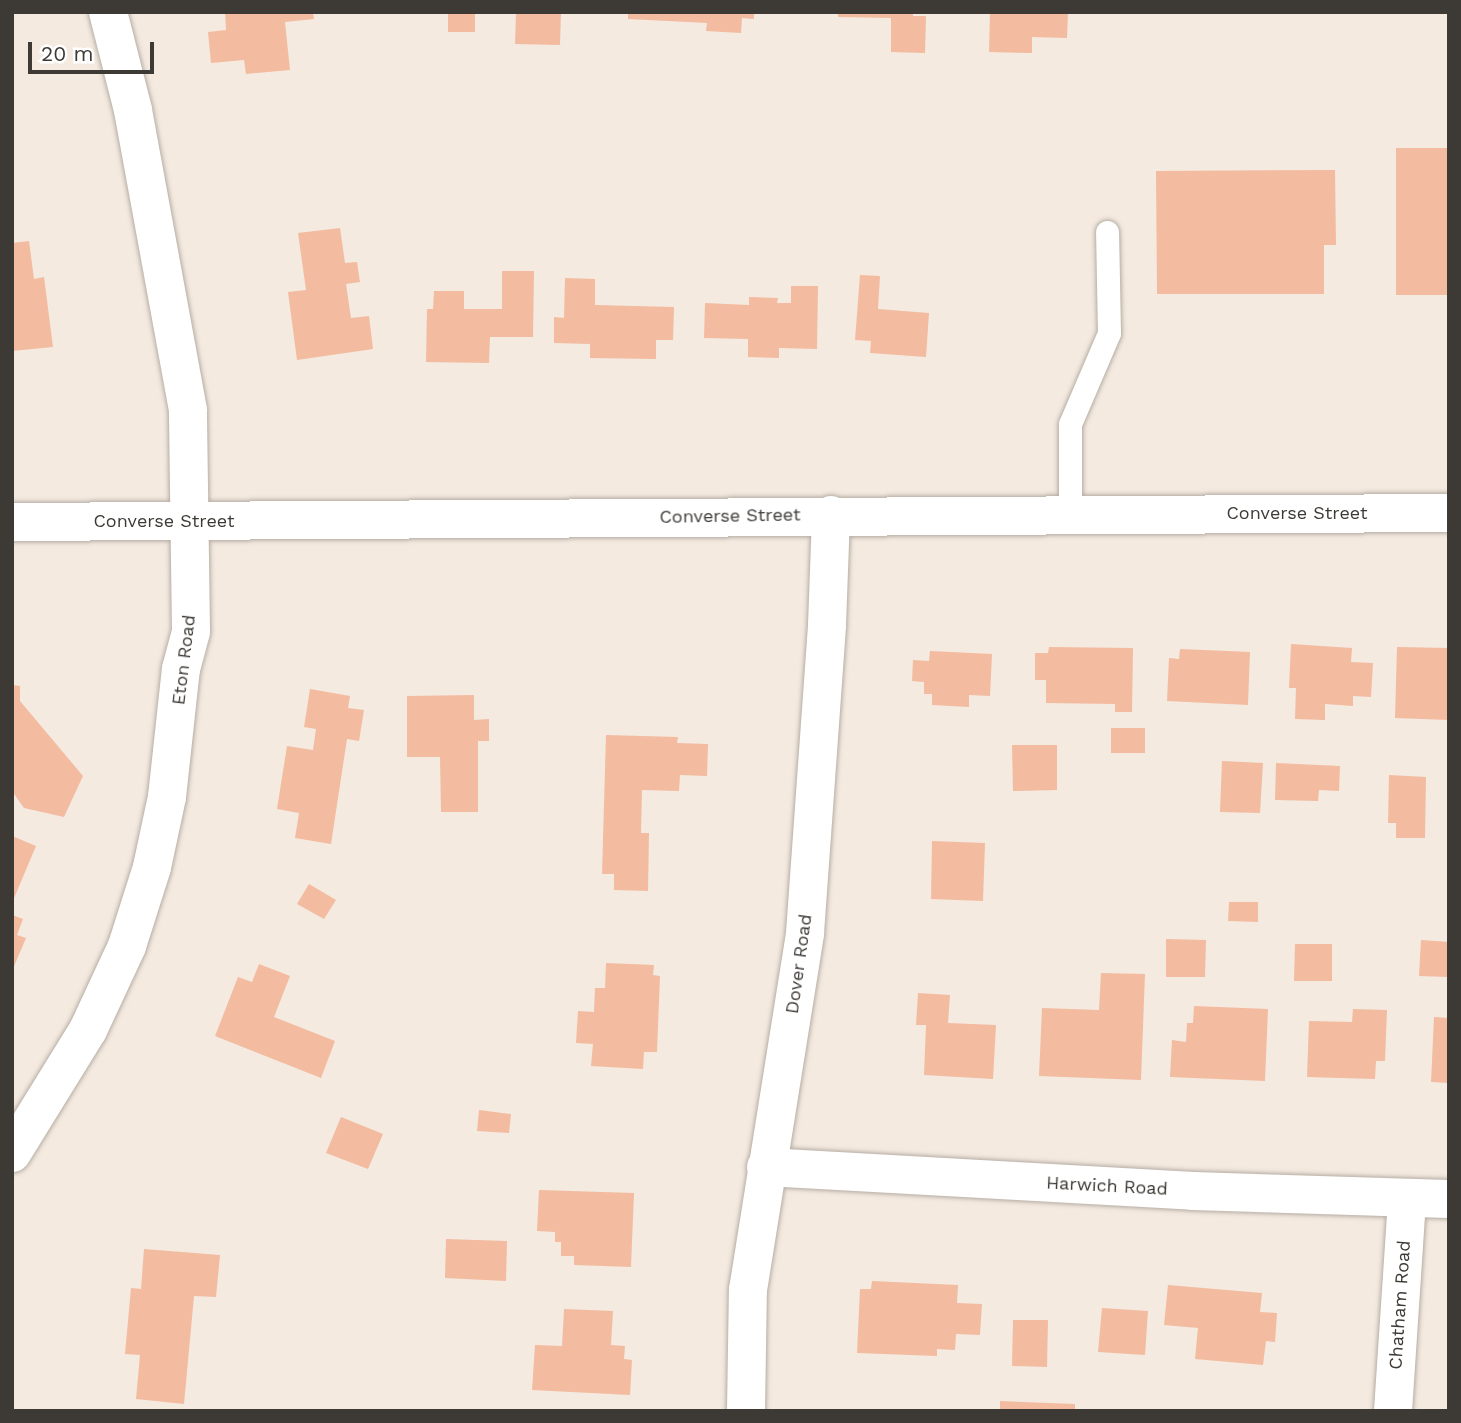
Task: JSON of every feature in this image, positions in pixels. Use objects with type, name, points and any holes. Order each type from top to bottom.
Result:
[{"type":"street","name":"Eton Road","points":[[12,1153],[88,1030],[127,946],[152,867],[173,754],[181,669],[191,631],[188,410],[133,110],[108,12]]},
{"type":"street","name":"Converse Street","points":[[12,522],[1449,513]]},
{"type":"street","name":"Dover Road","points":[[746,1411],[748,1290],[804,933],[827,625],[831,515]]},
{"type":"street","name":"Harwich Road","points":[[766,1167],[1193,1191],[1449,1199]]},
{"type":"street","name":"Chatham Road","points":[[1393,1411],[1407,1199]]},
{"type":"lane","points":[[1070,514],[1070,424],[1109,333],[1107,232]]},
{"type":"building","points":[[225,12],[313,12],[314,19],[285,22],[290,70],[246,74],[244,60],[211,63],[208,32],[226,30]]},
{"type":"building","points":[[448,12],[475,12],[475,32],[448,32]]},
{"type":"building","points":[[516,12],[561,12],[560,45],[515,44]]},
{"type":"building","points":[[628,12],[754,12],[754,19],[742,18],[741,33],[706,31],[707,23],[628,19]]},
{"type":"building","points":[[838,12],[913,12],[913,16],[926,16],[925,53],[891,52],[891,18],[838,17]]},
{"type":"building","points":[[990,12],[1068,12],[1067,38],[1032,37],[1032,53],[989,52]]},
{"type":"building","points":[[1396,148],[1449,148],[1448,295],[1396,295]]},
{"type":"building","points":[[1335,170],[1336,245],[1324,245],[1324,294],[1157,294],[1156,171]]},
{"type":"building","points":[[340,228],[345,263],[357,262],[360,282],[346,284],[351,318],[369,316],[373,349],[297,360],[288,292],[306,290],[298,233]]},
{"type":"building","points":[[29,241],[34,279],[44,277],[53,347],[12,351],[12,243]]},
{"type":"building","points":[[502,271],[534,271],[533,337],[490,337],[489,363],[426,362],[427,309],[433,309],[434,291],[464,291],[464,309],[502,309]]},
{"type":"building","points":[[860,275],[880,276],[878,309],[929,313],[926,357],[870,353],[871,341],[855,340]]},
{"type":"building","points":[[565,278],[595,279],[595,305],[674,307],[673,340],[656,340],[656,359],[590,358],[590,344],[554,343],[554,317],[564,318]]},
{"type":"building","points":[[791,286],[818,286],[817,349],[779,348],[779,358],[748,357],[748,339],[704,338],[705,303],[749,305],[749,297],[778,298],[777,303],[791,303]]},
{"type":"building","points":[[1291,644],[1352,648],[1351,662],[1373,663],[1371,697],[1353,696],[1353,706],[1325,704],[1325,720],[1295,719],[1296,688],[1289,688]]},
{"type":"building","points":[[1049,647],[1133,648],[1132,712],[1115,712],[1115,704],[1046,703],[1046,680],[1035,680],[1035,653],[1048,653]]},
{"type":"building","points":[[1397,647],[1449,648],[1449,720],[1395,718]]},
{"type":"building","points":[[1180,649],[1250,652],[1248,705],[1167,701],[1169,658],[1179,659]]},
{"type":"building","points":[[930,651],[992,654],[990,696],[969,695],[969,707],[932,705],[932,694],[924,694],[924,682],[912,681],[913,660],[929,661]]},
{"type":"building","points":[[12,685],[20,686],[20,701],[83,776],[64,817],[24,808],[12,791]]},
{"type":"building","points":[[310,689],[350,696],[348,708],[364,710],[359,741],[347,739],[331,844],[295,838],[299,813],[277,809],[287,746],[313,750],[316,729],[304,727]]},
{"type":"building","points":[[474,695],[474,720],[489,719],[489,741],[478,741],[478,812],[441,812],[440,757],[407,757],[407,696]]},
{"type":"building","points":[[1111,728],[1145,728],[1145,753],[1111,753]]},
{"type":"building","points":[[606,735],[678,737],[677,743],[708,744],[707,776],[680,775],[679,791],[642,790],[641,833],[649,833],[648,891],[614,890],[614,874],[602,874]]},
{"type":"building","points":[[1012,745],[1057,745],[1057,790],[1013,791]]},
{"type":"building","points":[[1222,761],[1263,763],[1260,813],[1220,812]]},
{"type":"building","points":[[1276,763],[1340,766],[1339,791],[1319,790],[1318,801],[1275,800]]},
{"type":"building","points":[[1389,775],[1426,777],[1425,838],[1396,838],[1396,823],[1388,823]]},
{"type":"building","points":[[12,836],[36,846],[12,903]]},
{"type":"building","points":[[932,841],[985,843],[983,901],[931,899]]},
{"type":"building","points":[[309,884],[336,900],[324,919],[297,904]]},
{"type":"building","points":[[1229,902],[1258,902],[1258,922],[1228,921]]},
{"type":"building","points":[[12,915],[23,919],[17,935],[26,938],[12,971]]},
{"type":"building","points":[[1166,939],[1206,940],[1205,977],[1166,977]]},
{"type":"building","points":[[1421,940],[1449,942],[1449,977],[1419,976]]},
{"type":"building","points":[[1295,944],[1332,944],[1332,981],[1294,981]]},
{"type":"building","points":[[606,963],[654,965],[653,975],[660,976],[657,1052],[644,1052],[643,1069],[591,1066],[593,1044],[576,1043],[578,1011],[594,1012],[595,988],[605,988]]},
{"type":"building","points":[[259,964],[290,976],[274,1017],[335,1041],[321,1078],[215,1036],[238,977],[252,982]]},
{"type":"building","points":[[1101,973],[1145,974],[1141,1080],[1039,1076],[1042,1008],[1099,1010]]},
{"type":"building","points":[[918,993],[950,995],[948,1023],[996,1025],[993,1079],[924,1075],[926,1025],[916,1025]]},
{"type":"building","points":[[1194,1006],[1268,1009],[1265,1081],[1170,1077],[1172,1040],[1186,1042],[1187,1023],[1193,1023]]},
{"type":"building","points":[[1353,1009],[1387,1010],[1385,1061],[1376,1061],[1375,1079],[1307,1077],[1309,1021],[1352,1022]]},
{"type":"building","points":[[1434,1017],[1449,1018],[1449,1083],[1431,1082]]},
{"type":"building","points":[[479,1110],[511,1114],[509,1133],[477,1131]]},
{"type":"building","points":[[341,1117],[383,1134],[368,1169],[326,1153]]},
{"type":"building","points":[[539,1190],[634,1193],[631,1267],[574,1265],[574,1256],[561,1256],[561,1242],[555,1242],[555,1232],[537,1231]]},
{"type":"building","points":[[446,1239],[507,1241],[506,1281],[445,1278]]},
{"type":"building","points":[[144,1249],[220,1255],[216,1297],[194,1296],[184,1404],[136,1399],[140,1355],[125,1354],[131,1288],[141,1289]]},
{"type":"building","points":[[872,1281],[958,1285],[957,1303],[982,1304],[980,1335],[956,1334],[955,1350],[937,1349],[937,1356],[857,1353],[860,1289],[871,1289]]},
{"type":"building","points":[[1168,1285],[1262,1293],[1260,1312],[1277,1313],[1275,1342],[1266,1341],[1263,1365],[1195,1359],[1198,1328],[1164,1325]]},
{"type":"building","points":[[1102,1308],[1148,1311],[1145,1355],[1098,1352]]},
{"type":"building","points":[[564,1309],[613,1311],[611,1345],[625,1346],[624,1359],[632,1360],[630,1395],[532,1390],[535,1345],[562,1346]]},
{"type":"building","points":[[1013,1320],[1048,1320],[1047,1367],[1012,1366]]},
{"type":"building","points":[[1000,1401],[1075,1404],[1075,1411],[1000,1411]]}]
